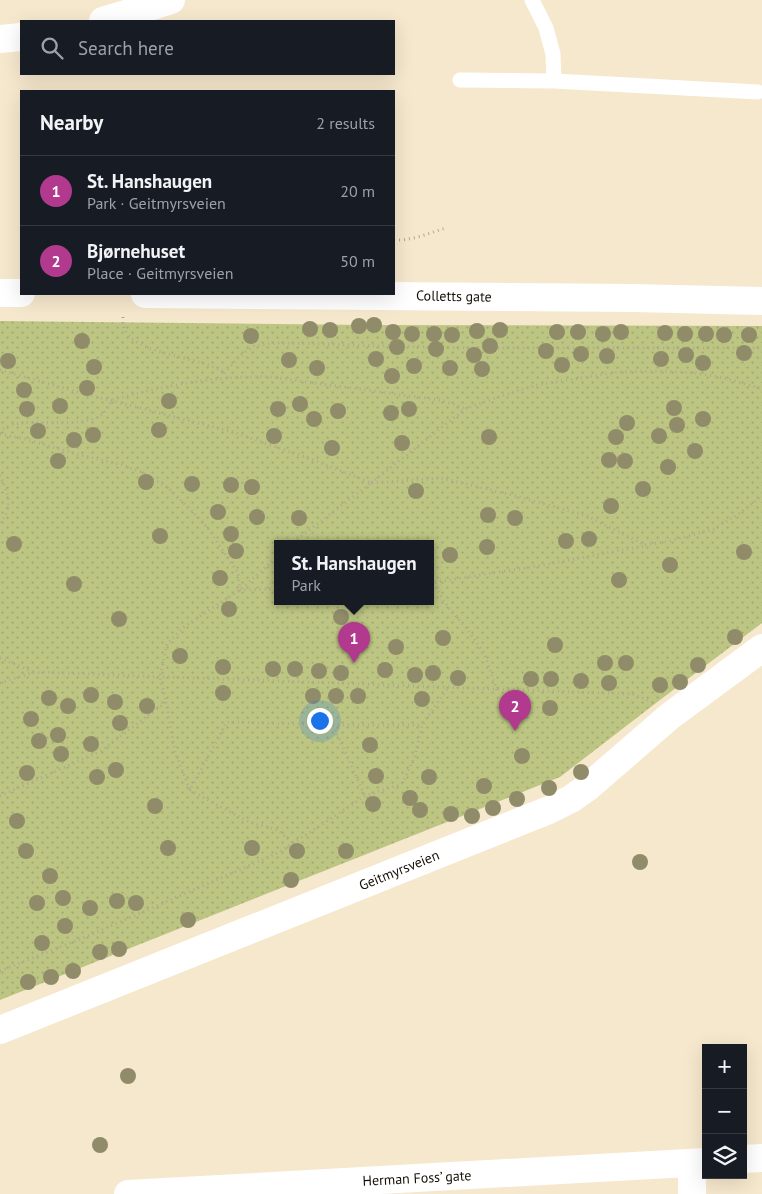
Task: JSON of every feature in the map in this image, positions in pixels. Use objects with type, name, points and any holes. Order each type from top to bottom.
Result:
[{"type":"street","points":[[106,20],[171,0]]},
{"type":"street","points":[[0,39],[20,37]]},
{"type":"street","points":[[0,292],[20,293]]},
{"type":"street","name":"Colletts gate","points":[[267,295],[762,301]]},
{"type":"street","name":"Geitmyrsveien","points":[[0,1030],[549,810],[571,799],[588,787],[670,716],[762,648]]},
{"type":"street","points":[[747,1159],[762,1158]]},
{"type":"street","points":[[692,1194],[699,1163]]},
{"type":"street","name":"Herman Foss’ gate","points":[[128,1194],[236,1191],[699,1163]]},
{"type":"lane","points":[[532,0],[546,28],[553,54],[554,81]]},
{"type":"lane","points":[[460,80],[554,81],[758,92]]},
{"type":"path","points":[[395,240],[402,241],[420,237],[446,228]]},
{"type":"path","points":[[123,317],[125,331],[134,341],[163,353],[208,365],[218,369],[228,378]]},
{"type":"path","points":[[224,373],[242,354],[254,346],[275,342],[473,348],[762,348]]},
{"type":"path","points":[[0,370],[233,432],[319,462],[371,483],[441,478],[512,495],[587,516],[646,545]]},
{"type":"path","points":[[296,540],[465,409],[536,385],[619,372],[664,370],[724,378],[762,389]]},
{"type":"path","points":[[240,590],[238,573],[207,527],[168,488],[144,473],[122,465],[0,433],[2,429],[9,425],[86,421],[103,413],[112,400],[132,394],[202,380],[249,376],[271,377],[439,400],[465,409]]},
{"type":"path","points":[[0,477],[9,503],[7,513],[0,525]]},
{"type":"path","points":[[434,583],[543,565],[670,541],[714,529],[737,515],[762,494]]},
{"type":"path","points":[[274,560],[240,590],[185,626],[167,644],[160,678],[175,752],[190,790],[249,822],[278,830],[293,843]]},
{"type":"path","points":[[434,587],[484,653],[497,690]]},
{"type":"path","points":[[240,590],[274,589]]},
{"type":"path","points":[[0,658],[34,672]]},
{"type":"path","points":[[0,682],[34,672],[632,694],[656,703],[670,716]]},
{"type":"path","points":[[0,971],[88,936],[278,852],[365,796],[402,784],[415,756],[422,725],[447,688]]},
{"type":"path","points":[[0,796],[101,751],[166,702]]},
{"type":"path","points":[[190,790],[227,722],[422,725]]},
{"type":"path","points":[[333,725],[365,796]]},
{"type":"green space","points":[[0,321],[368,325],[762,326],[762,623],[560,777],[0,1000]]},
{"type":"place","name":"St. Hanshaugen","points":[[354,663]]},
{"type":"place","name":"Bjørnehuset","points":[[515,731]]}]
